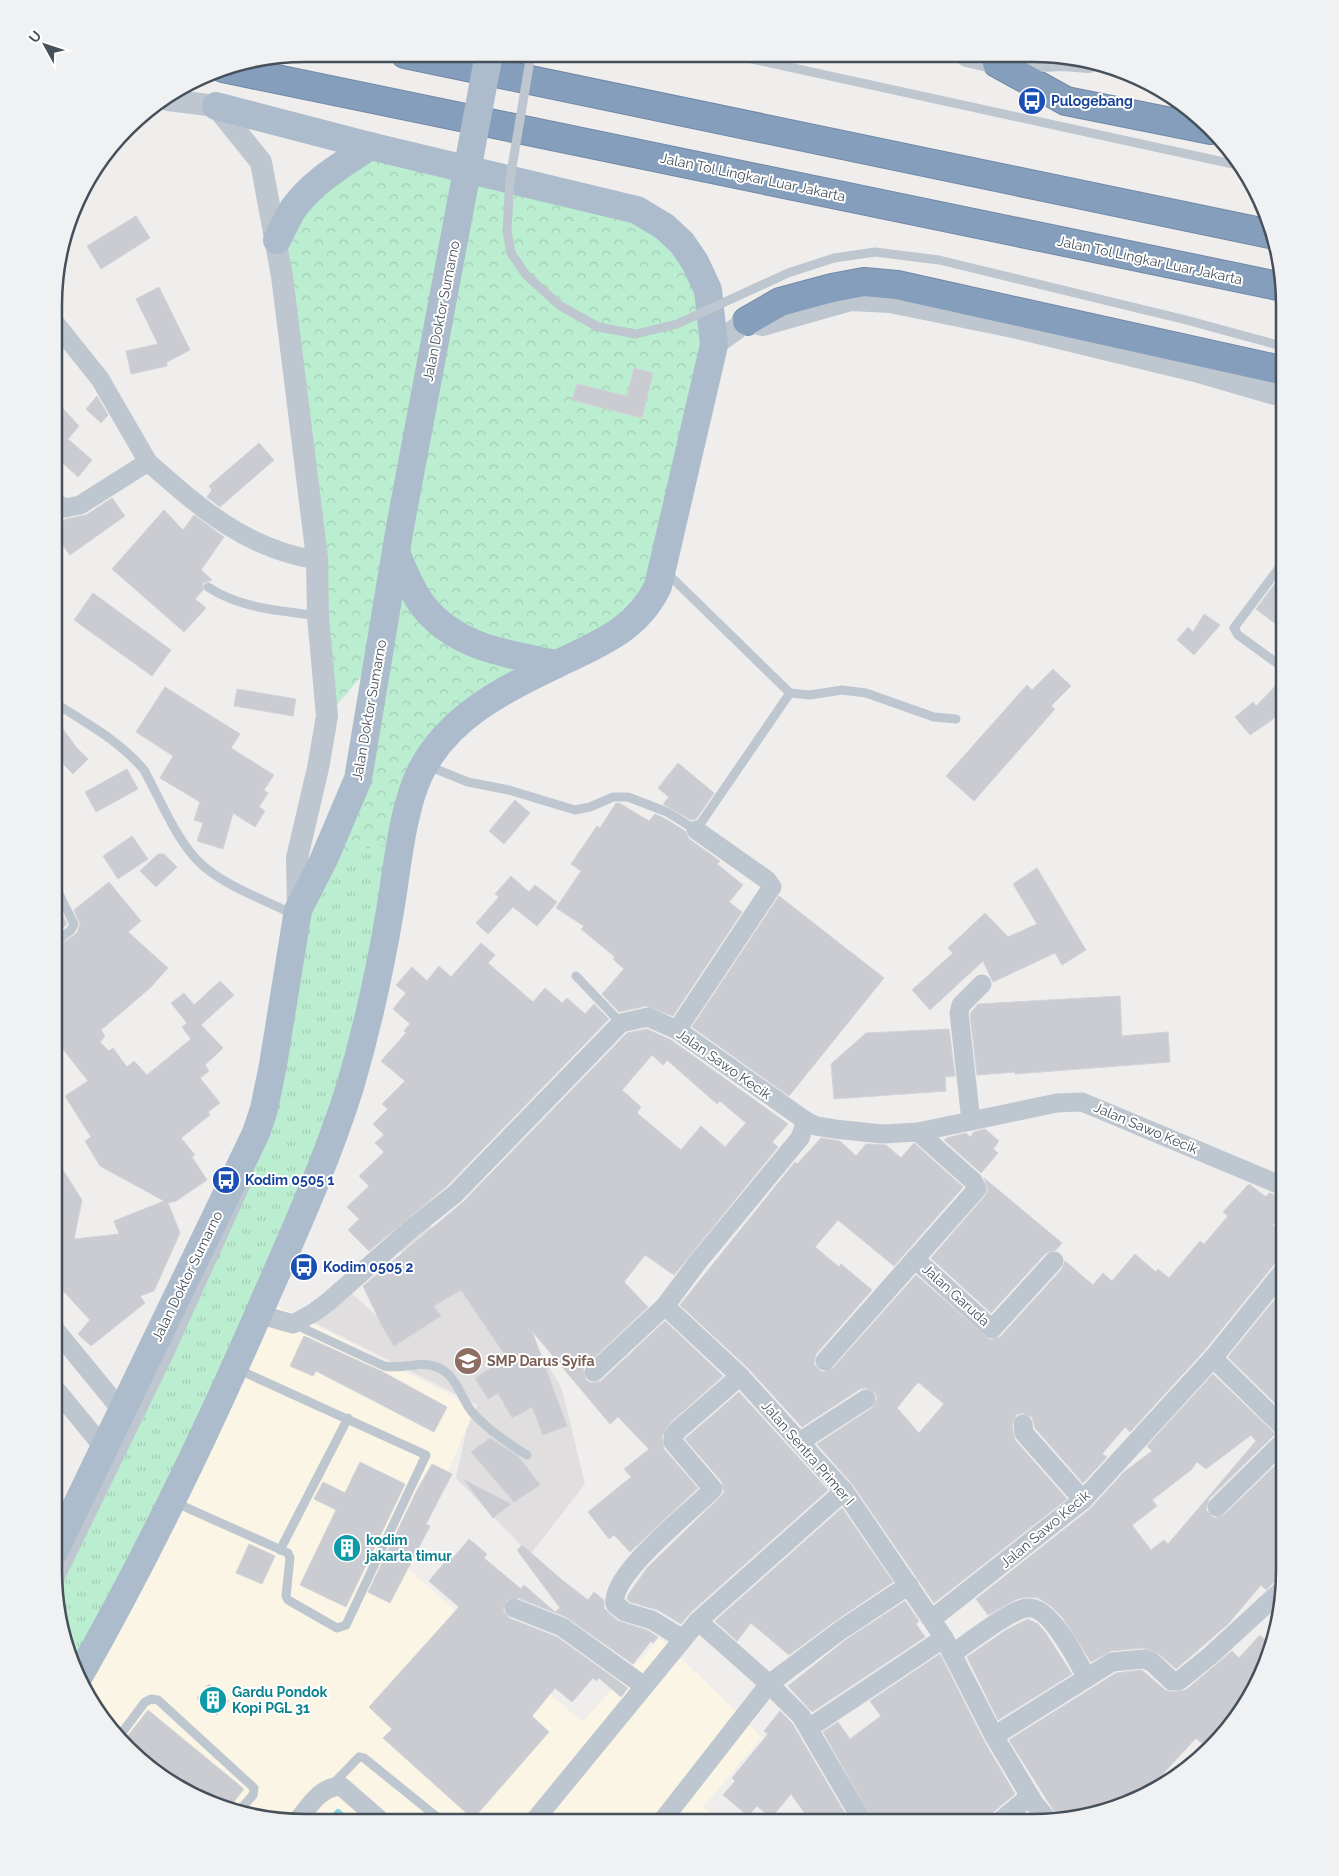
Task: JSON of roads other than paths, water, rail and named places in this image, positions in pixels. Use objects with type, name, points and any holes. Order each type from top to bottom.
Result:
[{"type":"highway","points":[[443,62],[1266,233]]},
{"type":"highway","points":[[997,63],[1066,101],[1198,128]]},
{"type":"highway","name":"Jalan Tol Lingkar Luar Jakarta","points":[[240,72],[1276,285]]},
{"type":"highway","points":[[747,321],[780,302],[832,288],[864,282],[897,285],[1276,369]]},
{"type":"main road","name":"Jalan Doktor Sumarno","points":[[62,1535],[256,1133],[264,1109],[298,913],[324,859],[358,779],[398,540],[488,62]]},
{"type":"main road","points":[[83,1669],[110,1622],[236,1368],[327,1156],[351,1084],[377,986],[404,826],[418,776],[424,765],[449,734],[479,706],[556,664],[602,643],[626,628],[651,601],[658,586],[714,345],[708,290],[695,262],[682,243],[651,217],[637,210],[602,200],[370,146],[216,106]]},
{"type":"main road","points":[[277,240],[293,210],[307,192],[334,169],[370,146]]},
{"type":"main road","points":[[398,540],[423,607],[458,637],[487,649],[556,664]]},
{"type":"street","points":[[993,62],[1019,62]]},
{"type":"street","points":[[174,101],[216,106],[261,162],[277,240],[317,560],[318,616],[327,716],[318,768],[297,858],[298,913]]},
{"type":"street","points":[[714,345],[747,321],[763,325],[851,300],[890,302],[1013,327],[1195,371],[1276,395]]},
{"type":"street","points":[[62,332],[100,379],[148,462],[209,515],[237,533],[302,558],[317,560]]},
{"type":"street","points":[[62,506],[65,508],[80,505],[148,462]]},
{"type":"street","points":[[677,1030],[772,888],[767,880],[696,830]]},
{"type":"street","points":[[971,1121],[959,1013],[961,1005],[982,984]]},
{"type":"street","name":"Jalan Sawo Kecik","points":[[621,1022],[648,1017],[677,1030],[806,1121],[816,1126],[882,1134],[918,1132],[1057,1103],[1082,1102],[1276,1183]]},
{"type":"street","points":[[258,1314],[293,1324],[322,1308],[412,1228],[455,1194],[621,1022]]},
{"type":"street","points":[[594,1372],[665,1306],[697,1263],[800,1138],[806,1121]]},
{"type":"street","name":"Jalan Garuda","points":[[918,1132],[973,1181],[976,1189],[915,1259],[992,1329],[1054,1261]]},
{"type":"street","points":[[825,1361],[915,1259]]},
{"type":"street","name":"Jalan Sawo Kecik","points":[[932,1619],[1083,1500],[1213,1358],[1276,1280]]},
{"type":"street","name":"Jalan Sentra Primer I","points":[[665,1306],[740,1376],[844,1491],[932,1619],[994,1736],[1030,1796],[1043,1813]]},
{"type":"street","points":[[62,1338],[122,1411]]},
{"type":"street","points":[[1213,1358],[1276,1420]]},
{"type":"street","points":[[683,1639],[652,1620],[625,1612],[615,1604],[614,1597],[629,1570],[652,1545],[689,1514],[714,1489],[673,1442],[673,1437],[678,1430],[740,1376]]},
{"type":"street","points":[[62,1397],[104,1448]]},
{"type":"street","points":[[800,1441],[866,1399]]},
{"type":"street","points":[[1023,1424],[1024,1434],[1083,1500]]},
{"type":"street","points":[[1217,1507],[1276,1449]]},
{"type":"street","points":[[540,1814],[698,1622],[844,1491]]},
{"type":"street","points":[[675,1814],[769,1684],[841,1630],[909,1585]]},
{"type":"street","points":[[994,1736],[1112,1662],[1136,1658],[1149,1661],[1172,1681],[1179,1681],[1212,1655],[1275,1597]]},
{"type":"street","points":[[514,1608],[562,1626],[644,1686]]},
{"type":"street","points":[[809,1728],[948,1646],[1013,1613],[1030,1608],[1038,1610],[1049,1618],[1087,1678]]},
{"type":"street","points":[[698,1622],[769,1684],[809,1728],[858,1814]]},
{"type":"street","points":[[303,1814],[321,1792],[332,1786],[341,1786],[373,1814]]},
{"type":"street","points":[[1009,1814],[1030,1796]]},
{"type":"lane","points":[[530,62],[510,179],[507,231],[512,253],[526,275],[559,305],[598,326],[636,334],[677,324],[788,273],[834,258],[876,252],[939,260],[1186,320],[1276,345]]},
{"type":"lane","points":[[766,62],[1231,164]]},
{"type":"lane","points":[[662,569],[774,680],[790,693],[810,695],[842,690],[866,693],[934,717],[956,719]]},
{"type":"lane","points":[[1276,571],[1237,621],[1234,628],[1238,635],[1276,663]]},
{"type":"lane","points":[[208,587],[231,601],[250,607],[318,616]]},
{"type":"lane","points":[[424,765],[468,782],[509,790],[575,810],[590,808],[613,797],[628,797],[667,812],[696,830],[790,693]]},
{"type":"lane","points":[[62,708],[118,744],[136,760],[144,770],[184,842],[198,861],[211,872],[298,913]]},
{"type":"lane","points":[[62,900],[74,924],[71,930],[62,937]]},
{"type":"lane","points":[[576,976],[621,1022]]},
{"type":"lane","points":[[62,1574],[170,1353],[250,1170],[256,1133]]},
{"type":"lane","points":[[293,1324],[384,1366],[396,1368],[423,1364],[437,1367],[450,1375],[471,1411],[497,1437],[527,1455]]},
{"type":"lane","points":[[171,1500],[288,1553],[290,1558],[286,1596],[288,1600],[337,1628],[346,1625],[426,1457],[425,1454],[236,1368]]},
{"type":"lane","points":[[280,1550],[348,1418]]},
{"type":"lane","points":[[123,1731],[145,1702],[151,1699],[158,1700],[254,1788],[253,1795],[244,1806]]},
{"type":"lane","points":[[332,1786],[354,1760],[358,1757],[364,1758],[433,1814]]},
{"type":"waterway","points":[[336,1814],[338,1812],[340,1814]]},
{"type":"place","name":"Pulogebang","points":[[1032,101]]},
{"type":"place","name":"Kodim 0505 1","points":[[226,1180]]},
{"type":"place","name":"Kodim 0505 2","points":[[304,1267]]},
{"type":"place","name":"SMP Darus Syifa","points":[[468,1361]]},
{"type":"place","name":"kodim jakarta timur","points":[[347,1548]]},
{"type":"place","name":"Gardu Pondok Kopi PGL 31","points":[[213,1700]]}]
